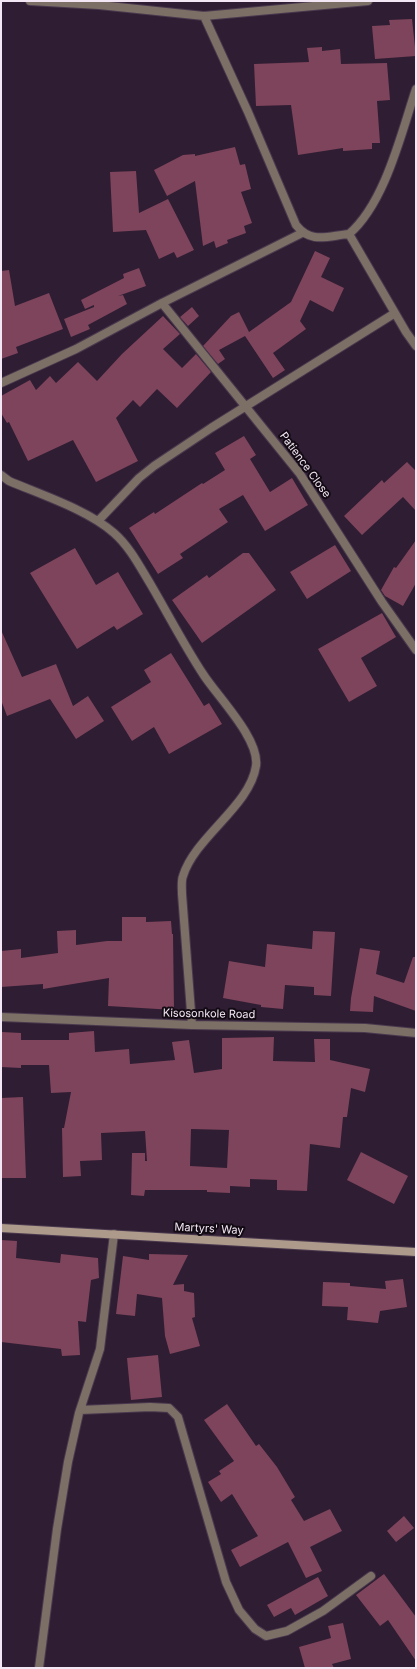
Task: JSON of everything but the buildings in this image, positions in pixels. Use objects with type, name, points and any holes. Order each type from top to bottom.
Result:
[{"type":"main road","name":"Martyrs' Way","points":[[1,1228],[416,1252]]},
{"type":"street","points":[[30,1],[99,5],[204,16],[368,1]]},
{"type":"street","points":[[204,16],[248,112],[296,225],[302,233],[313,238],[349,234],[358,226],[375,201],[393,160],[416,89]]},
{"type":"street","points":[[1,383],[76,349],[162,303],[302,233]]},
{"type":"street","points":[[349,234],[416,346]]},
{"type":"street","name":"Patience Close","points":[[162,303],[300,474],[382,602],[416,650]]},
{"type":"street","points":[[98,521],[139,478],[154,466],[246,406],[395,313]]},
{"type":"street","points":[[1,475],[9,481],[98,521],[115,534],[131,551],[203,674],[248,736],[256,757],[256,767],[251,784],[195,854],[186,868],[182,878],[192,1025]]},
{"type":"street","name":"Kisosonkole Road","points":[[1,1017],[192,1025],[365,1028],[416,1033]]},
{"type":"street","points":[[39,1668],[57,1529],[68,1462],[80,1410],[100,1349],[114,1234]]},
{"type":"street","points":[[80,1410],[150,1407],[169,1408],[178,1417],[226,1582],[239,1610],[256,1629],[266,1636],[287,1632],[323,1611],[371,1576]]}]
